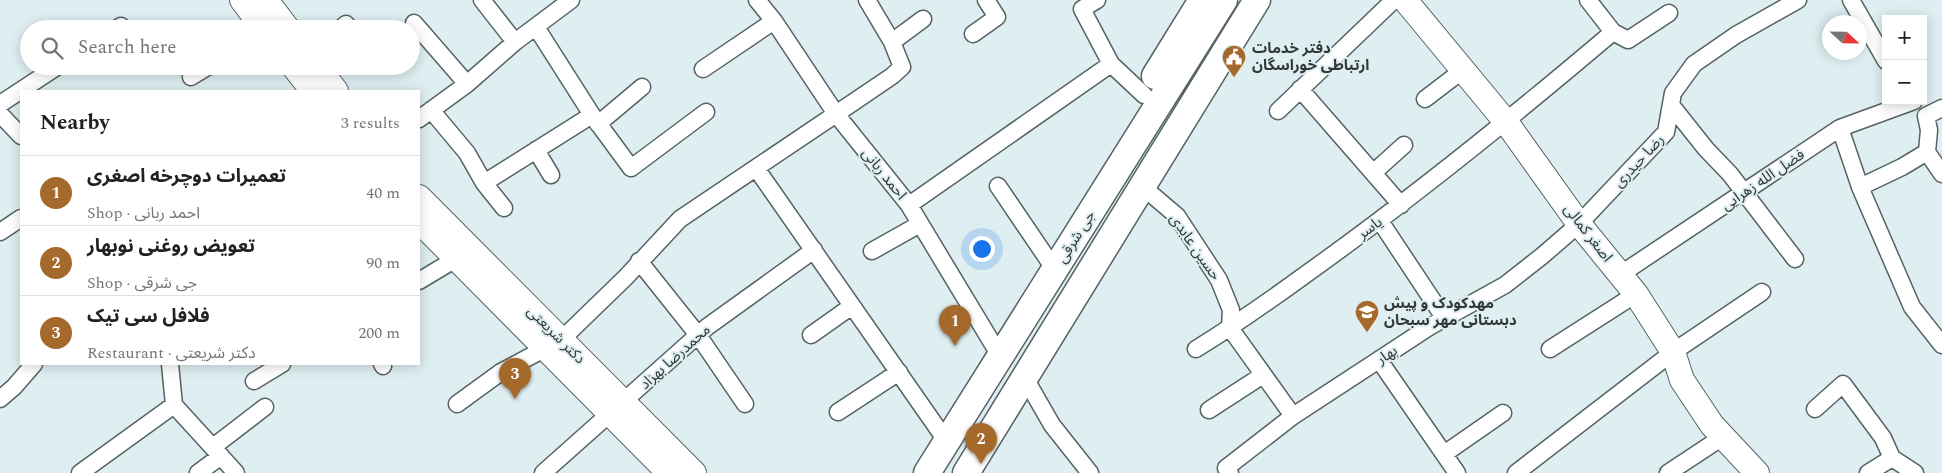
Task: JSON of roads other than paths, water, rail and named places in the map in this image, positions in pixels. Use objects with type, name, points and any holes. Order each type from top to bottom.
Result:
[{"type":"main road","points":[[242,0],[267,20]]},
{"type":"main road","points":[[266,0],[273,20]]},
{"type":"main road","points":[[1119,169],[1131,116],[1202,0]]},
{"type":"main road","name":"جی شرقی","points":[[927,473],[1224,0]]},
{"type":"main road","name":"جی شرقی","points":[[966,473],[1257,0]]},
{"type":"main road","points":[[1143,187],[1171,166],[1272,0]]},
{"type":"main road","name":"اصغر کمالی","points":[[1405,0],[1506,122],[1579,224],[1636,294],[1673,352],[1682,380],[1712,425],[1757,473]]},
{"type":"main road","points":[[301,75],[312,90]]},
{"type":"main road","points":[[324,75],[335,90]]},
{"type":"main road","name":"دکتر شریعتی","points":[[420,198],[463,254],[552,344],[618,408],[694,473]]},
{"type":"main road","name":"دکتر شریعتی","points":[[420,222],[463,254]]},
{"type":"main road","name":"دکتر شریعتی","points":[[618,408],[670,473]]},
{"type":"street","points":[[482,0],[515,42]]},
{"type":"street","points":[[504,208],[484,183],[467,153],[425,115],[467,84],[515,42],[571,0]]},
{"type":"street","name":"احمد ربانی","points":[[757,0],[774,21],[836,114],[909,205],[1000,356]]},
{"type":"street","points":[[457,404],[501,372],[552,344],[626,277],[680,219],[892,76],[902,67],[892,42],[867,0]]},
{"type":"street","points":[[973,34],[997,18],[986,0]]},
{"type":"street","points":[[1097,0],[1082,9],[1112,64],[1144,96]]},
{"type":"street","points":[[1278,111],[1394,0]]},
{"type":"street","points":[[1588,0],[1613,32],[1628,40],[1669,13]]},
{"type":"street","name":"رضا حیدری","points":[[1579,224],[1666,132],[1673,93],[1694,64],[1736,35],[1798,0]]},
{"type":"street","points":[[1851,0],[1885,60]]},
{"type":"street","points":[[892,42],[923,19]]},
{"type":"street","points":[[703,69],[774,21]]},
{"type":"street","points":[[536,26],[595,120],[631,168],[706,112]]},
{"type":"street","points":[[420,30],[467,84]]},
{"type":"street","name":"یاسر","points":[[1196,349],[1230,328],[1380,221],[1506,122],[1613,32]]},
{"type":"street","points":[[909,205],[1112,64]]},
{"type":"street","points":[[1425,99],[1463,70]]},
{"type":"street","points":[[21,90],[44,75]]},
{"type":"street","points":[[484,183],[536,150],[595,120],[642,88]]},
{"type":"street","points":[[1300,89],[1401,205]]},
{"type":"street","points":[[0,104],[20,91]]},
{"type":"street","points":[[1671,105],[1744,193],[1795,259]]},
{"type":"street","name":"فضل الله زهرایی","points":[[1621,274],[1840,128],[1905,105]]},
{"type":"street","points":[[1919,105],[1926,116],[1929,130],[1928,152],[1942,174]]},
{"type":"street","points":[[1926,116],[1942,108]]},
{"type":"street","points":[[0,114],[20,135]]},
{"type":"street","points":[[1840,128],[1860,187],[1912,307],[1942,345]]},
{"type":"street","points":[[1373,173],[1404,145]]},
{"type":"street","points":[[536,150],[551,175]]},
{"type":"street","points":[[1860,187],[1902,168],[1928,152]]},
{"type":"street","points":[[756,168],[947,442]]},
{"type":"street","points":[[998,186],[1055,270]]},
{"type":"street","name":"حسین عابدی","points":[[1143,187],[1177,216],[1219,280],[1231,310],[1230,328]]},
{"type":"street","points":[[0,232],[20,219]]},
{"type":"street","points":[[1380,221],[1445,319]]},
{"type":"street","points":[[872,251],[920,224]]},
{"type":"street","name":"بهار","points":[[1230,473],[1226,468],[1293,416],[1429,327],[1505,285],[1579,224]]},
{"type":"street","name":"محمدرضا بهزاد","points":[[543,473],[698,335],[814,250]]},
{"type":"street","points":[[420,280],[463,254]]},
{"type":"street","points":[[638,262],[698,335],[745,404]]},
{"type":"street","points":[[1517,473],[1673,352],[1762,292]]},
{"type":"street","points":[[1550,350],[1636,294]]},
{"type":"street","points":[[811,335],[852,306]]},
{"type":"street","points":[[1230,328],[1293,416]]},
{"type":"street","points":[[1379,360],[1457,473]]},
{"type":"street","points":[[0,399],[14,387],[33,365]]},
{"type":"street","points":[[170,365],[174,405],[236,473]]},
{"type":"street","points":[[254,381],[280,365]]},
{"type":"street","points":[[838,412],[899,372]]},
{"type":"street","points":[[1209,410],[1263,375]]},
{"type":"street","points":[[1025,378],[1052,425],[1090,473]]},
{"type":"street","points":[[1815,409],[1843,384],[1883,438],[1892,458],[1914,473]]},
{"type":"street","points":[[80,473],[174,405]]},
{"type":"street","points":[[198,473],[217,452],[265,407]]},
{"type":"street","points":[[1444,454],[1503,413]]},
{"type":"street","points":[[1668,473],[1724,436]]},
{"type":"street","points":[[1868,473],[1892,458]]},
{"type":"place","name":"دفتر خدمات ارتباطی خوراسگان","points":[[1234,78]]},
{"type":"place","name":"مهدکودک و پیش دبستانی مهر سبحان","points":[[1367,333]]},
{"type":"place","name":"تعمیرات دوچرخه اصغری","points":[[955,346]]},
{"type":"place","name":"فلافل سی تیک","points":[[515,399]]},
{"type":"place","name":"تعویض روغنی نوبهار","points":[[981,464]]}]
